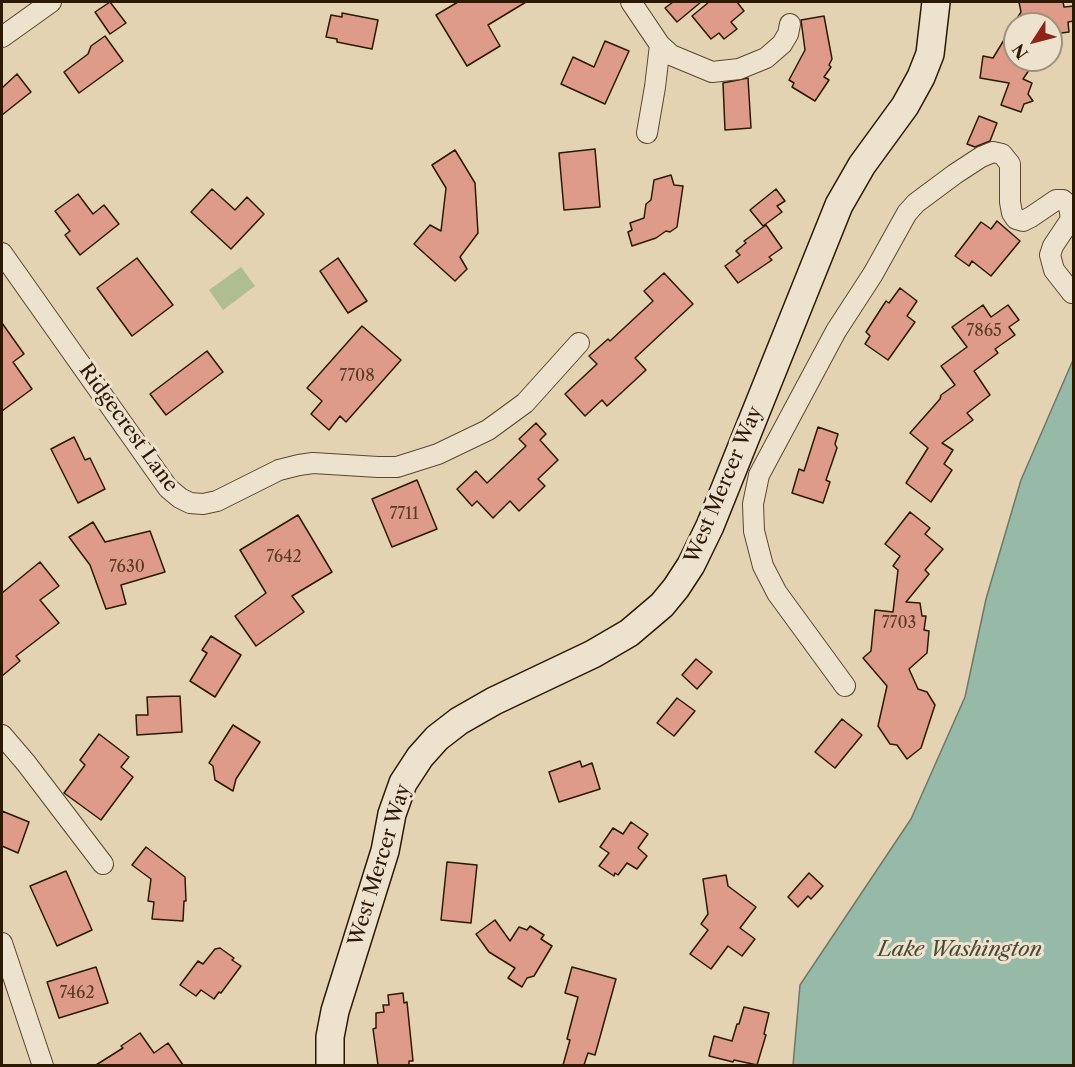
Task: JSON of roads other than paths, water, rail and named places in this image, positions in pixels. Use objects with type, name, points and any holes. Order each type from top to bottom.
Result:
[{"type":"street","points":[[2,37],[51,2]]},
{"type":"street","points":[[631,2],[660,45],[671,55],[712,72],[729,72],[751,66],[775,52],[788,34],[789,24]]},
{"type":"street","name":"West Mercer Way","points":[[330,1065],[330,1037],[335,1011],[385,851],[392,814],[404,783],[420,757],[437,738],[459,721],[629,633],[662,605],[691,565],[747,470],[839,205],[862,165],[904,106],[921,77],[930,54],[936,2]]},
{"type":"street","points":[[647,134],[660,45]]},
{"type":"street","points":[[845,686],[793,617],[763,566],[754,531],[753,504],[747,470],[873,274],[907,213],[937,186],[981,157],[993,152],[1002,154],[1010,164],[1010,202],[1016,219],[1023,221],[1031,218],[1056,200],[1063,200],[1069,206],[1071,219],[1053,246],[1050,255],[1054,270],[1072,294]]},
{"type":"street","name":"Ridgecrest Lane","points":[[2,253],[168,488],[190,503],[203,504],[217,501],[279,470],[299,465],[313,463],[378,468],[397,467],[438,454],[488,430],[525,403],[579,343]]},
{"type":"street","points":[[2,735],[103,864]]},
{"type":"street","points":[[2,943],[43,1065]]},
{"type":"water","name":"Lake Washington","points":[[1073,360],[1073,1065],[793,1065],[800,985],[911,819],[965,697],[986,599],[1021,480]]}]
